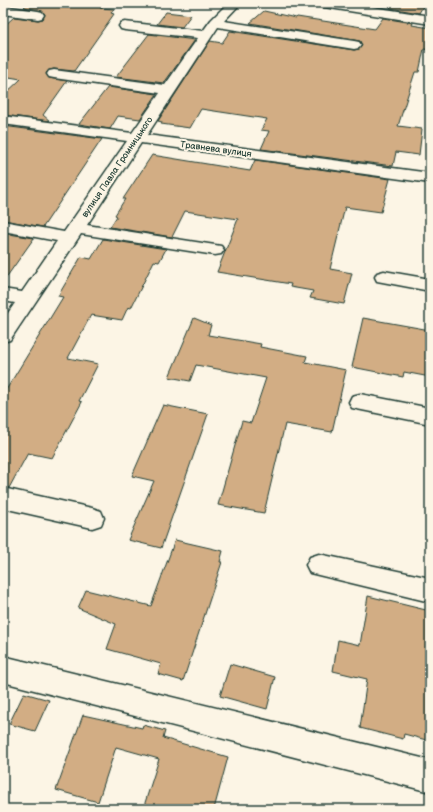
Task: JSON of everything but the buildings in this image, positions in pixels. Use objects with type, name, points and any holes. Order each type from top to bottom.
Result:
[{"type":"street","name":"вулиця Павла Громницького","points":[[3,335],[210,29],[235,3]]},
{"type":"street","points":[[324,3],[430,20]]},
{"type":"street","points":[[3,10],[38,15]]},
{"type":"street","points":[[125,26],[210,29],[354,44]]},
{"type":"street","points":[[54,74],[168,90]]},
{"type":"street","name":"Травнева вулиця","points":[[3,120],[430,178]]},
{"type":"street","points":[[3,226],[215,250]]},
{"type":"street","points":[[384,277],[430,285]]},
{"type":"street","points":[[3,295],[26,299]]},
{"type":"street","points":[[360,402],[430,416]]},
{"type":"street","points":[[3,498],[92,518]]},
{"type":"street","points":[[319,565],[430,590]]},
{"type":"street","points":[[3,669],[430,776]]}]
